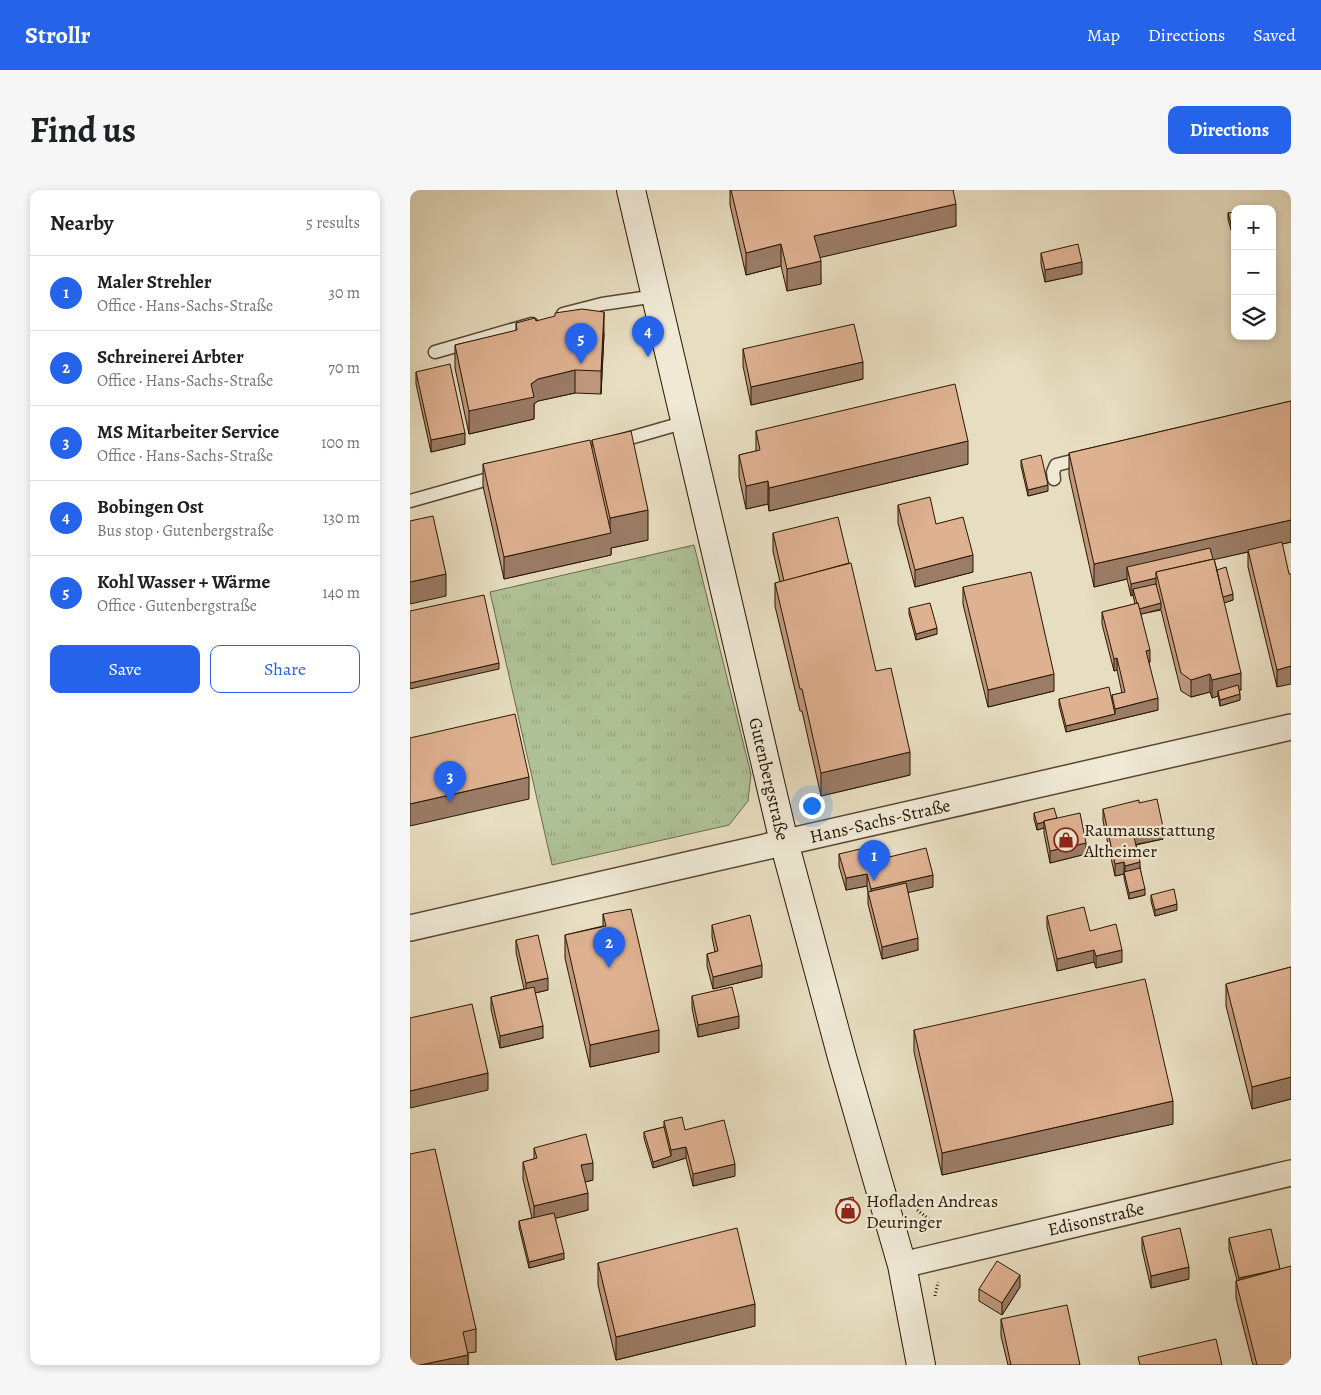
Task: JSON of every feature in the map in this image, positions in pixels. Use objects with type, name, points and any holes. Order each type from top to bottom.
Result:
[{"type":"street","name":"Gutenbergstraße","points":[[630,190],[784,842],[842,1057],[902,1265],[921,1365]]},
{"type":"street","name":"Hans-Sachs-Straße","points":[[410,928],[1291,727]]},
{"type":"street","name":"Edisonstraße","points":[[902,1265],[1291,1173]]},
{"type":"lane","points":[[435,352],[602,304],[656,296]]},
{"type":"lane","points":[[607,445],[686,422]]},
{"type":"lane","points":[[1054,478],[1053,472],[1056,465],[1100,454]]},
{"type":"lane","points":[[410,501],[513,472]]},
{"type":"green space","points":[[694,545],[751,774],[748,801],[729,825],[552,865],[490,592]]},
{"type":"building","points":[[731,190],[953,190],[956,204],[814,236],[821,261],[787,269],[781,244],[746,253]]},
{"type":"building","points":[[1228,213],[1231,213],[1231,224]]},
{"type":"building","points":[[1078,244],[1082,262],[1045,270],[1041,253]]},
{"type":"building","points":[[582,309],[604,312],[601,371],[575,370],[538,379],[531,384],[534,397],[469,411],[455,345],[517,330],[516,323],[535,318],[536,321],[555,316],[555,313]]},
{"type":"building","points":[[854,324],[863,362],[751,387],[743,349]]},
{"type":"building","points":[[450,364],[465,433],[431,440],[416,372]]},
{"type":"building","points":[[955,384],[968,441],[769,488],[768,481],[746,486],[739,455],[760,450],[756,431]]},
{"type":"building","points":[[1291,401],[1291,520],[1094,564],[1069,453]]},
{"type":"building","points":[[631,431],[648,510],[610,518],[592,440]]},
{"type":"building","points":[[590,440],[611,533],[504,557],[483,464]]},
{"type":"building","points":[[1041,455],[1048,485],[1028,490],[1021,460]]},
{"type":"building","points":[[930,497],[936,524],[963,517],[973,555],[915,570],[898,505]]},
{"type":"building","points":[[433,516],[446,574],[410,582],[410,521]]},
{"type":"building","points":[[838,517],[849,563],[784,581],[773,533]]},
{"type":"building","points":[[1282,542],[1289,574],[1291,574],[1291,666],[1277,670],[1248,550]]},
{"type":"building","points":[[1210,548],[1213,559],[1156,572],[1156,578],[1131,584],[1127,567]]},
{"type":"building","points":[[1214,559],[1241,673],[1212,680],[1210,674],[1191,680],[1181,673],[1156,572]]},
{"type":"building","points":[[851,563],[876,671],[891,668],[910,752],[821,773],[775,583]]},
{"type":"building","points":[[1226,567],[1233,594],[1223,597],[1217,570]]},
{"type":"building","points":[[1031,572],[1054,674],[988,690],[963,587]]},
{"type":"building","points":[[1156,584],[1161,603],[1139,609],[1133,589]]},
{"type":"building","points":[[484,595],[499,663],[410,683],[410,611]]},
{"type":"building","points":[[930,603],[937,628],[916,634],[909,608]]},
{"type":"building","points":[[1138,603],[1150,650],[1146,651],[1158,698],[1115,709],[1112,695],[1125,692],[1117,658],[1114,659],[1102,612]]},
{"type":"building","points":[[1238,685],[1240,694],[1220,700],[1218,691]]},
{"type":"building","points":[[1109,687],[1115,714],[1066,726],[1059,699]]},
{"type":"building","points":[[515,714],[529,777],[410,804],[410,738]]},
{"type":"building","points":[[1157,799],[1163,827],[1133,833],[1140,862],[1125,866],[1124,862],[1115,864],[1103,809],[1139,800],[1139,803]]},
{"type":"building","points":[[1054,808],[1057,818],[1037,824],[1034,813]]},
{"type":"building","points":[[1080,813],[1086,843],[1050,851],[1044,821]]},
{"type":"building","points":[[877,845],[881,859],[926,848],[933,875],[871,889],[867,874],[846,878],[839,854]]},
{"type":"building","points":[[1140,868],[1145,889],[1129,893],[1124,872]]},
{"type":"building","points":[[906,883],[918,938],[882,947],[868,892]]},
{"type":"building","points":[[1174,889],[1177,904],[1155,910],[1151,895]]},
{"type":"building","points":[[1084,907],[1090,931],[1116,924],[1122,950],[1096,956],[1094,950],[1057,959],[1047,916]]},
{"type":"building","points":[[631,909],[659,1030],[590,1045],[565,935],[606,926],[603,914]]},
{"type":"building","points":[[750,915],[762,965],[713,977],[707,954],[718,951],[712,925]]},
{"type":"building","points":[[538,935],[548,978],[526,983],[516,940]]},
{"type":"building","points":[[1291,967],[1291,1077],[1252,1087],[1226,984]]},
{"type":"building","points":[[1145,979],[1173,1101],[942,1153],[914,1030]]},
{"type":"building","points":[[534,987],[543,1026],[500,1036],[491,997]]},
{"type":"building","points":[[732,987],[739,1016],[698,1025],[692,996]]},
{"type":"building","points":[[472,1004],[488,1073],[410,1091],[410,1018]]},
{"type":"building","points":[[682,1117],[685,1130],[724,1120],[735,1164],[693,1174],[686,1147],[671,1150],[664,1121]]},
{"type":"building","points":[[664,1127],[671,1156],[653,1162],[644,1132]]},
{"type":"building","points":[[586,1134],[593,1163],[581,1165],[588,1193],[534,1206],[523,1162],[537,1158],[534,1148]]},
{"type":"building","points":[[435,1149],[476,1329],[463,1332],[468,1355],[420,1365],[410,1365],[410,1154]]},
{"type":"building","points":[[853,1197],[856,1210],[843,1214],[840,1200]]},
{"type":"building","points":[[554,1213],[564,1253],[529,1262],[519,1221]]},
{"type":"building","points":[[737,1228],[755,1304],[616,1337],[598,1263]]},
{"type":"building","points":[[1180,1228],[1189,1267],[1151,1276],[1142,1237]]},
{"type":"building","points":[[1271,1229],[1280,1269],[1239,1278],[1229,1238]]},
{"type":"building","points":[[997,1261],[1020,1275],[1002,1303],[979,1289]]},
{"type":"building","points":[[1291,1266],[1291,1365],[1257,1365],[1236,1281]]},
{"type":"building","points":[[1067,1305],[1080,1365],[1011,1365],[1001,1319]]},
{"type":"building","points":[[1216,1339],[1222,1365],[1140,1365],[1138,1357]]},
{"type":"place","name":"Bobingen Ost","points":[[648,357]]},
{"type":"place","name":"Kohl Wasser + Wärme","points":[[581,364]]},
{"type":"place","name":"MS Mitarbeiter Service","points":[[450,802]]},
{"type":"place","name":"Raumausstattung Altheimer","points":[[1066,840]]},
{"type":"place","name":"Maler Strehler","points":[[874,881]]},
{"type":"place","name":"Schreinerei Arbter","points":[[609,968]]},
{"type":"place","name":"Hofladen Andreas Deuringer","points":[[848,1211]]}]
